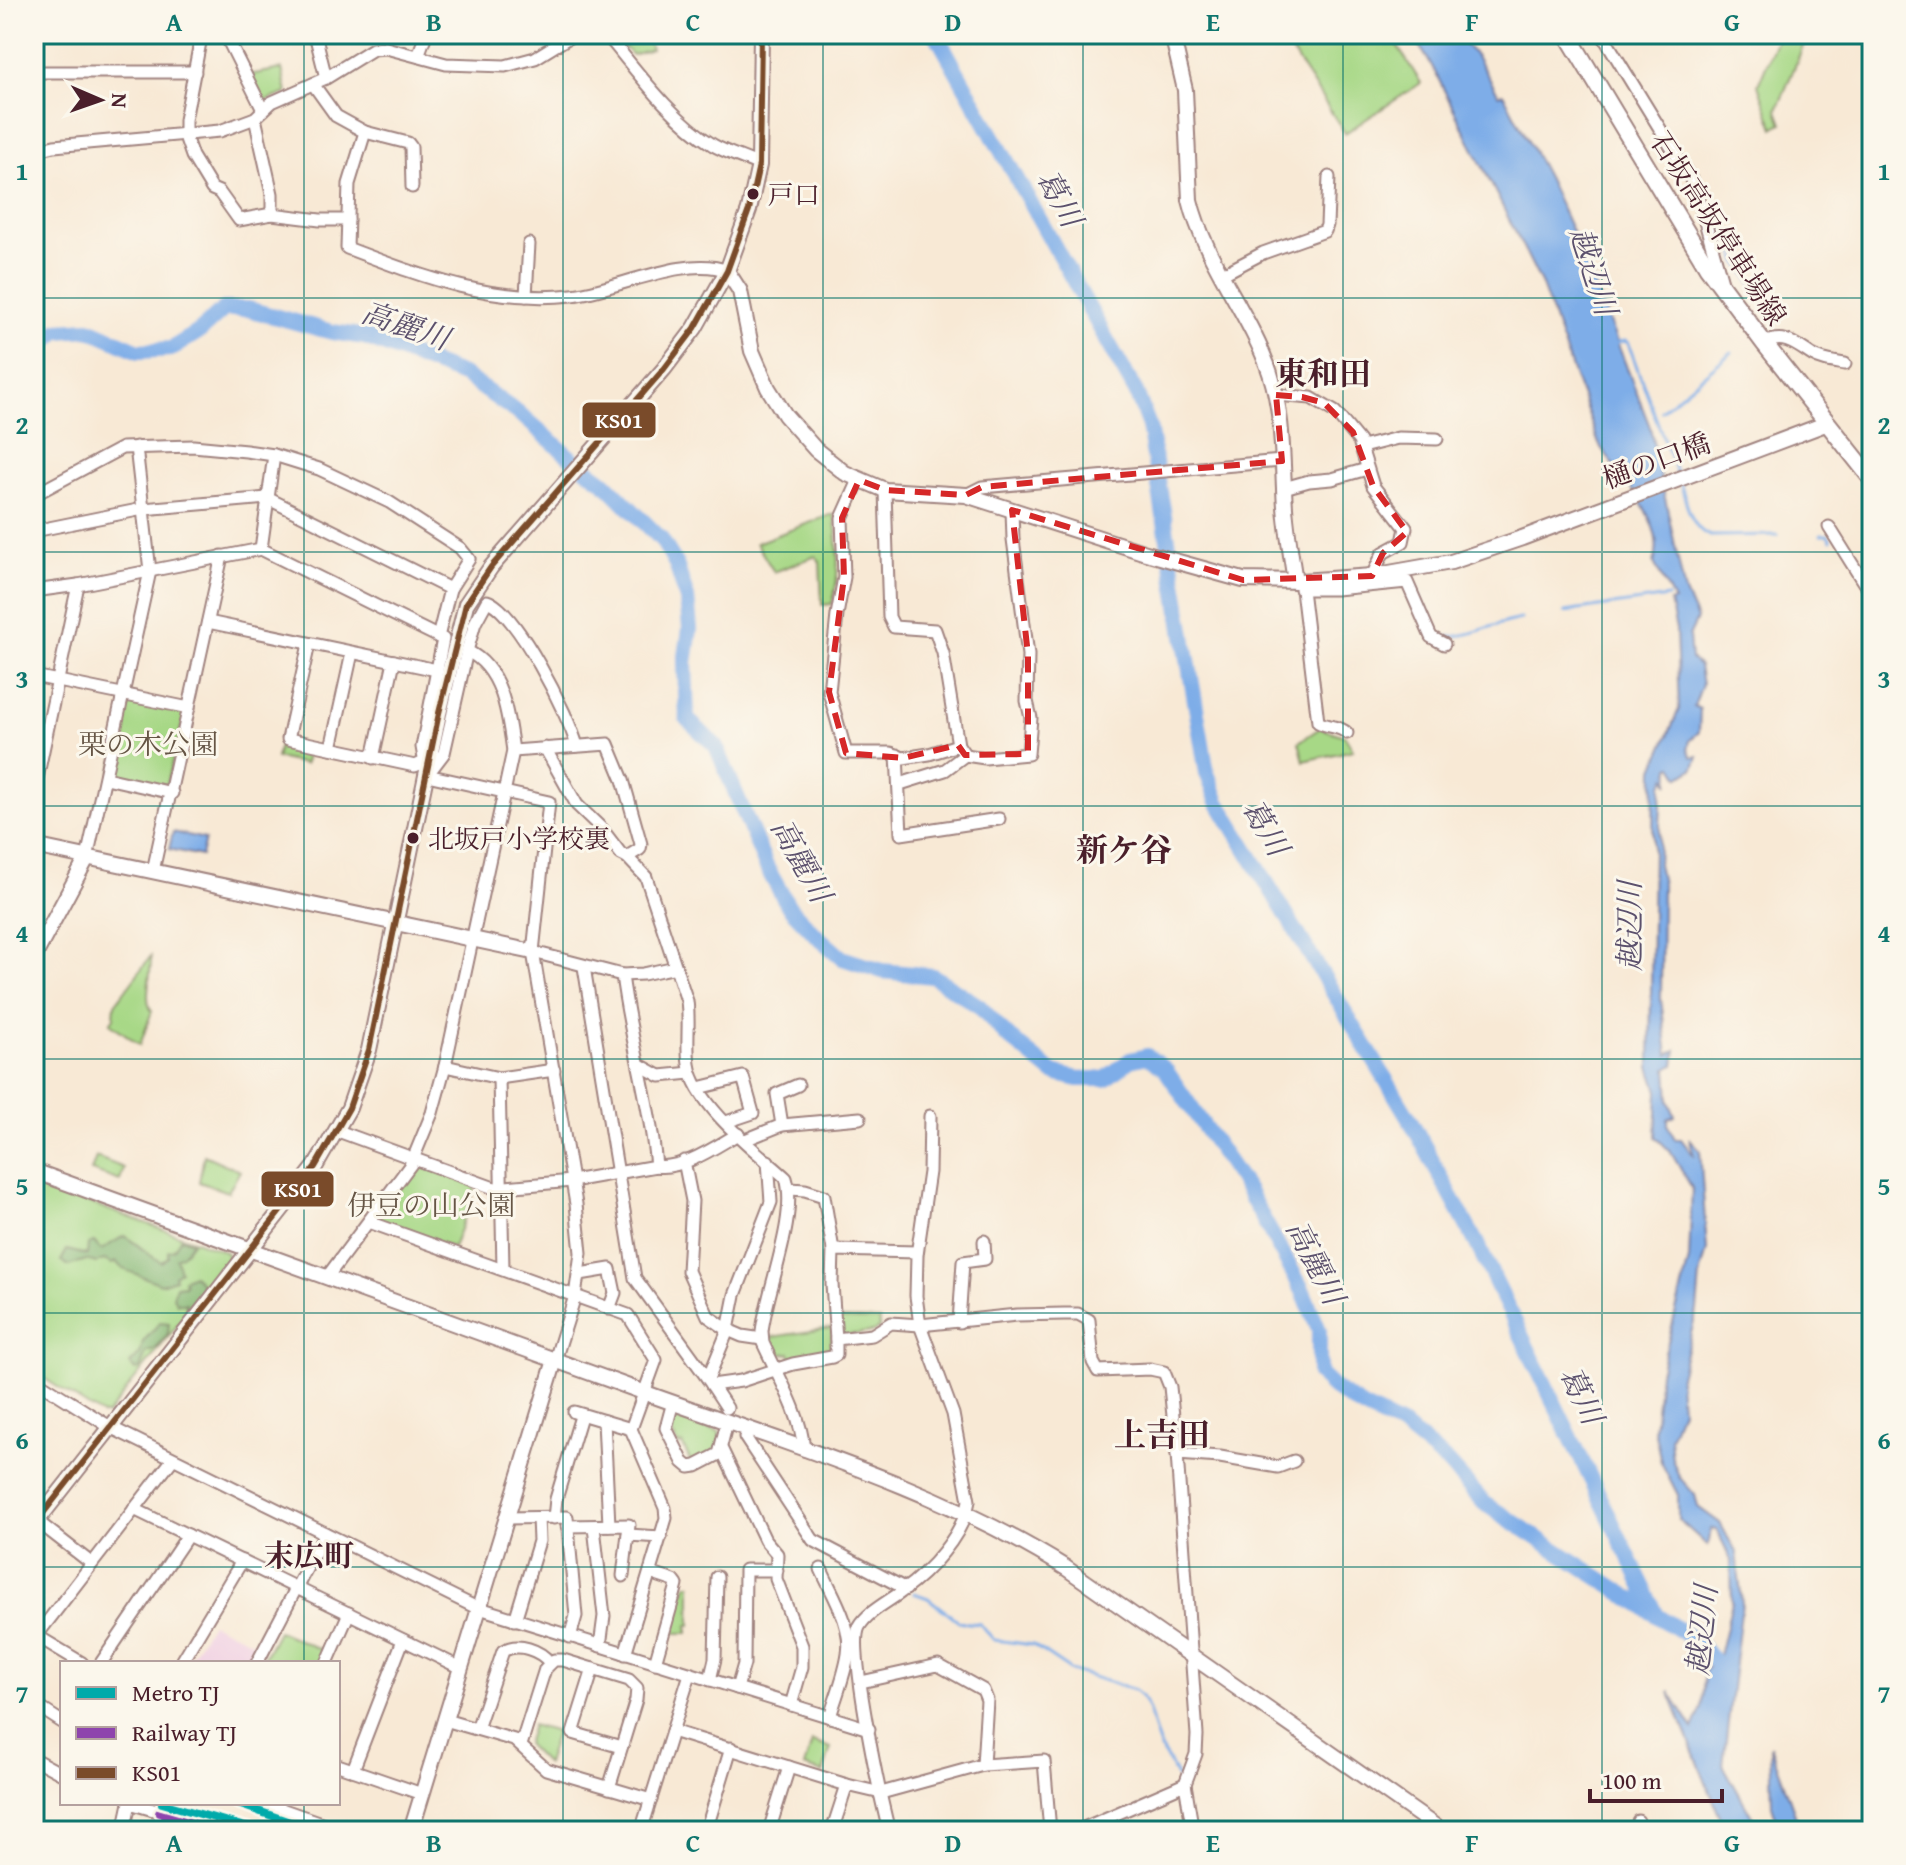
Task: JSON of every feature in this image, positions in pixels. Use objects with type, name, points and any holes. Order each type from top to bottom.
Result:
[{"type":"main road","name":"石坂高坂停車場線","points":[[1567,34],[1724,291],[1872,479]]},
{"type":"street","points":[[225,34],[259,114],[272,194],[272,214]]},
{"type":"street","points":[[315,34],[326,78]]},
{"type":"street","points":[[373,49],[376,34]]},
{"type":"street","points":[[418,56],[426,34]]},
{"type":"street","points":[[34,151],[220,131],[259,114],[272,102],[326,78],[373,49],[386,48],[446,64],[517,65],[546,53],[574,34]]},
{"type":"street","points":[[606,34],[643,79],[696,132],[715,146],[759,165]]},
{"type":"street","points":[[91,1563],[35,1523],[315,1167],[338,1131],[363,1071],[396,924],[425,768],[461,617],[474,589],[504,552],[664,369],[695,328],[727,271],[749,210],[759,165],[761,34]]},
{"type":"street","points":[[1172,34],[1185,90],[1190,200],[1198,225],[1260,347],[1276,395],[1284,488],[1318,722],[1340,727],[1347,733]]},
{"type":"street","points":[[1602,34],[1695,186],[1724,291]]},
{"type":"street","points":[[203,35],[185,120],[185,136],[192,156],[212,189],[219,192],[239,220],[272,214],[348,220]]},
{"type":"street","points":[[34,72],[195,72]]},
{"type":"street","points":[[313,84],[336,116],[365,132],[408,143],[411,147],[412,187]]},
{"type":"street","points":[[365,132],[349,184],[347,248],[474,292],[526,296],[574,295],[708,265],[727,271]]},
{"type":"street","points":[[1223,274],[1263,253],[1325,231],[1329,177]]},
{"type":"street","points":[[526,296],[529,244]]},
{"type":"street","name":"樋の口橋","points":[[727,271],[740,291],[752,351],[768,388],[785,415],[833,465],[885,490],[966,495],[1153,556],[1243,580],[1299,583],[1372,576],[1451,562],[1828,423]]},
{"type":"street","points":[[1764,343],[1774,339],[1791,341],[1828,362],[1845,364]]},
{"type":"street","points":[[1276,395],[1311,398],[1324,403],[1343,421],[1362,447],[1373,486],[1403,523],[1407,532],[1403,542],[1383,553],[1372,576]]},
{"type":"street","points":[[1362,447],[1398,438],[1437,439]]},
{"type":"street","points":[[34,495],[119,449],[136,447],[193,446],[274,455],[319,469],[389,502],[460,548],[469,559],[450,589],[438,637]]},
{"type":"street","points":[[34,957],[87,858],[150,571],[136,447]]},
{"type":"street","points":[[261,549],[274,455]]},
{"type":"street","points":[[966,495],[982,487],[1282,461]]},
{"type":"street","points":[[1284,488],[1367,469]]},
{"type":"street","points":[[859,480],[842,518],[844,577],[829,692],[846,753],[891,753],[903,758],[962,750],[985,758],[1028,754],[1031,718],[1027,701],[1028,655],[1012,510]]},
{"type":"street","points":[[885,490],[889,617],[894,627],[935,630],[943,653],[962,750]]},
{"type":"street","points":[[34,531],[143,509],[267,498],[450,589]]},
{"type":"street","points":[[1829,527],[1864,583],[1872,590]]},
{"type":"street","points":[[34,603],[39,590],[261,549],[443,639],[422,747],[425,768]]},
{"type":"street","points":[[153,871],[222,556]]},
{"type":"street","points":[[1299,583],[1336,589],[1407,582],[1431,637],[1444,644]]},
{"type":"street","points":[[34,793],[78,585]]},
{"type":"street","points":[[425,768],[444,753],[467,651],[483,605],[490,601],[516,627],[558,698],[577,746]]},
{"type":"street","points":[[208,622],[437,670]]},
{"type":"street","points":[[309,644],[288,739],[425,768],[549,802],[533,952],[581,1234],[580,1274],[411,1831]]},
{"type":"street","points":[[327,1277],[413,1159],[432,1113],[445,1066],[513,751],[507,708],[491,671],[479,656],[467,651]]},
{"type":"street","points":[[331,748],[352,653]]},
{"type":"street","points":[[373,758],[394,661]]},
{"type":"street","points":[[34,676],[189,708]]},
{"type":"street","points":[[513,751],[611,746],[641,844],[640,849],[627,857]]},
{"type":"street","points":[[545,748],[577,805],[646,877],[690,1020],[688,1052],[691,1073],[699,1088],[726,1122],[786,1178],[790,1189],[782,1240],[763,1319],[762,1339],[793,1410],[804,1450]]},
{"type":"street","points":[[900,784],[945,770],[962,750]]},
{"type":"street","points":[[897,755],[901,834],[999,819]]},
{"type":"street","points":[[106,778],[172,793]]},
{"type":"street","points":[[34,846],[533,952],[622,975],[676,967]]},
{"type":"street","points":[[584,967],[635,1278],[710,1382],[727,1415],[722,1450],[717,1457],[696,1466],[686,1466],[666,1428],[673,1402]]},
{"type":"street","points":[[622,975],[627,1017],[640,1065],[656,1166]]},
{"type":"street","points":[[640,1065],[660,1076],[691,1073]]},
{"type":"street","points":[[445,1066],[499,1078],[554,1070]]},
{"type":"street","points":[[699,1088],[743,1077],[753,1113],[726,1122]]},
{"type":"street","points":[[499,1078],[503,1269]]},
{"type":"street","points":[[782,1125],[777,1094],[798,1085]]},
{"type":"street","points":[[889,1831],[861,1682],[857,1654],[859,1628],[878,1608],[906,1589],[933,1564],[967,1514],[968,1490],[953,1414],[920,1325],[916,1296],[917,1252],[929,1177],[930,1116]]},
{"type":"street","points":[[338,1131],[502,1189],[665,1167],[741,1137],[782,1125],[860,1118]]},
{"type":"street","points":[[684,1161],[692,1201],[688,1271],[708,1316],[742,1336],[762,1339]]},
{"type":"street","points":[[710,1382],[728,1330],[735,1295],[771,1202],[768,1161]]},
{"type":"street","points":[[34,1171],[644,1392],[727,1415],[804,1450],[935,1499],[1036,1549],[1442,1831]]},
{"type":"street","points":[[710,1382],[741,1381],[775,1369],[836,1355],[833,1250],[824,1196],[790,1189]]},
{"type":"street","points":[[369,1222],[628,1315],[656,1357],[631,1429],[662,1497],[666,1518],[625,1654]]},
{"type":"street","points":[[959,1322],[963,1262],[985,1259],[984,1241]]},
{"type":"street","points":[[833,1250],[917,1252]]},
{"type":"street","points":[[580,1274],[610,1269],[615,1293],[609,1309]]},
{"type":"street","points":[[836,1339],[872,1335],[891,1323],[920,1325],[1017,1315],[1078,1314],[1089,1320],[1093,1362],[1098,1371],[1156,1369],[1169,1378],[1198,1746],[1185,1784],[1193,1831]]},
{"type":"street","points":[[34,1379],[110,1427],[479,1609],[869,1729]]},
{"type":"street","points":[[554,1518],[578,1414],[631,1429]]},
{"type":"street","points":[[604,1421],[609,1525]]},
{"type":"street","points":[[745,1437],[813,1540],[906,1589]]},
{"type":"street","points":[[722,1450],[765,1540],[777,1554],[776,1579],[802,1646],[802,1667],[791,1705]]},
{"type":"street","points":[[1177,1454],[1220,1457],[1278,1467],[1294,1461]]},
{"type":"street","points":[[78,1661],[35,1637],[173,1459]]},
{"type":"street","points":[[134,1509],[461,1668]]},
{"type":"street","points":[[507,1518],[567,1517],[576,1616],[570,1637]]},
{"type":"street","points":[[515,1620],[539,1541],[538,1518]]},
{"type":"street","points":[[567,1526],[629,1525],[623,1576]]},
{"type":"street","points":[[594,1527],[604,1616],[600,1646]]},
{"type":"street","points":[[258,1661],[325,1533]]},
{"type":"street","points":[[102,1661],[188,1535]]},
{"type":"street","points":[[628,1535],[661,1537]]},
{"type":"street","points":[[182,1661],[242,1561]]},
{"type":"street","points":[[821,1569],[847,1628],[849,1646],[830,1717]]},
{"type":"street","points":[[737,1688],[744,1664],[745,1570],[777,1570]]},
{"type":"street","points":[[650,1573],[674,1581],[677,1585],[655,1663]]},
{"type":"street","points":[[710,1680],[715,1659],[717,1577]]},
{"type":"street","points":[[328,1661],[349,1613]]},
{"type":"street","points":[[353,1770],[403,1640]]},
{"type":"street","points":[[477,1729],[503,1651],[518,1646],[541,1654],[550,1663]]},
{"type":"street","points":[[521,1745],[545,1669],[550,1663],[563,1660],[629,1680],[637,1688],[636,1700],[609,1788]]},
{"type":"street","points":[[861,1682],[938,1665],[983,1690],[987,1700],[983,1765]]},
{"type":"street","points":[[593,1669],[573,1733],[621,1747]]},
{"type":"street","points":[[641,1831],[690,1674]]},
{"type":"street","points":[[34,1704],[60,1721]]},
{"type":"street","points":[[445,1720],[514,1740],[546,1769],[651,1800]]},
{"type":"street","points":[[672,1731],[881,1793],[983,1765],[1044,1761],[1050,1831]]},
{"type":"street","points":[[706,1831],[731,1748]]},
{"type":"street","points":[[34,1759],[60,1773]]},
{"type":"street","points":[[340,1766],[422,1794]]},
{"type":"street","points":[[769,1831],[789,1767]]},
{"type":"street","points":[[1077,1831],[1185,1784]]},
{"type":"street","points":[[832,1831],[847,1785]]},
{"type":"street","points":[[124,1831],[130,1805]]},
{"type":"street","points":[[137,1805],[224,1831]]},
{"type":"street","points":[[270,1805],[344,1831]]},
{"type":"street","points":[[34,1827],[43,1831]]},
{"type":"highlighted area","points":[[1276,395],[1302,397],[1324,403],[1353,432],[1373,486],[1407,532],[1383,553],[1372,576],[1243,580],[1012,510],[1028,655],[1028,754],[965,755],[958,745],[903,758],[846,753],[829,692],[844,577],[842,518],[859,480],[885,490],[966,495],[982,487],[1282,461]]},
{"type":"shaded area","points":[[211,1623],[261,1646],[253,1661],[188,1661]]},
{"type":"green space","points":[[645,34],[651,49],[632,55],[617,40]]},
{"type":"green space","points":[[1308,34],[1390,34],[1421,83],[1345,133],[1288,46]]},
{"type":"green space","points":[[1779,34],[1808,34],[1777,110],[1782,124],[1774,128],[1758,85]]},
{"type":"green space","points":[[282,69],[287,93],[266,101],[262,99],[249,75]]},
{"type":"green space","points":[[834,515],[836,526],[837,571],[832,604],[822,605],[820,562],[816,556],[774,572],[756,543]]},
{"type":"green space","name":"栗の木公園","points":[[129,700],[185,713],[166,788],[111,774]]},
{"type":"green space","points":[[1320,728],[1345,736],[1353,750],[1304,761],[1299,742]]},
{"type":"green space","points":[[280,742],[308,748],[305,764],[276,758]]},
{"type":"green space","points":[[151,956],[148,993],[152,1011],[140,1045],[110,1023],[115,1004]]},
{"type":"green space","points":[[204,1155],[240,1171],[228,1192],[199,1182]]},
{"type":"green space","points":[[96,1157],[124,1168],[120,1181],[91,1171]]},
{"type":"green space","name":"伊豆の山公園","points":[[418,1164],[476,1186],[453,1248],[378,1218]]},
{"type":"green space","points":[[34,1183],[226,1252],[229,1259],[107,1415],[102,1415],[34,1372]]},
{"type":"green space","points":[[124,1236],[161,1262],[181,1238],[192,1242],[176,1258],[180,1271],[174,1275],[175,1279],[161,1284],[123,1269],[116,1262],[86,1260],[69,1266],[61,1261],[67,1250],[87,1255],[88,1244],[94,1242],[101,1250]]},
{"type":"green space","points":[[193,1275],[205,1287],[186,1309],[186,1303],[177,1303],[173,1297],[176,1286],[185,1285],[184,1279]]},
{"type":"green space","points":[[835,1319],[880,1320],[879,1328],[873,1332],[838,1336]]},
{"type":"green space","points":[[160,1322],[169,1323],[168,1334],[155,1350],[146,1352],[140,1369],[135,1370],[130,1364]]},
{"type":"green space","points":[[832,1328],[831,1353],[792,1361],[790,1353],[773,1356],[765,1338]]},
{"type":"green space","points":[[672,1415],[720,1432],[718,1451],[696,1463],[691,1462],[670,1429]]},
{"type":"green space","points":[[687,1584],[691,1584],[691,1625],[688,1625],[688,1633],[666,1633],[679,1593],[684,1593]]},
{"type":"green space","points":[[278,1631],[326,1652],[322,1661],[262,1661]]},
{"type":"green space","points":[[532,1725],[556,1732],[546,1764],[526,1744]]},
{"type":"green space","points":[[812,1742],[831,1748],[823,1773],[804,1767]]},
{"type":"water","points":[[1412,34],[1455,34],[1476,56],[1499,95],[1503,93],[1548,179],[1585,260],[1650,427],[1685,593],[1697,619],[1689,636],[1691,659],[1699,666],[1702,685],[1694,706],[1700,709],[1699,732],[1690,740],[1688,749],[1692,757],[1698,756],[1694,768],[1680,777],[1673,766],[1670,767],[1669,784],[1666,777],[1662,785],[1658,864],[1662,884],[1661,999],[1668,1055],[1676,1050],[1674,1065],[1667,1069],[1669,1101],[1675,1116],[1668,1119],[1668,1126],[1675,1139],[1681,1139],[1694,1156],[1689,1138],[1700,1150],[1707,1250],[1700,1275],[1697,1310],[1679,1380],[1681,1410],[1670,1438],[1672,1458],[1679,1477],[1695,1495],[1698,1507],[1720,1523],[1736,1552],[1742,1603],[1723,1765],[1760,1831],[1726,1831],[1669,1691],[1693,1729],[1702,1708],[1704,1671],[1719,1656],[1732,1602],[1731,1561],[1717,1530],[1711,1529],[1708,1546],[1678,1519],[1678,1495],[1661,1462],[1654,1429],[1660,1373],[1689,1260],[1692,1188],[1670,1151],[1656,1137],[1658,1091],[1650,1067],[1654,769],[1679,709],[1676,630],[1670,602],[1674,601],[1654,563],[1657,547],[1648,516],[1599,444],[1541,283],[1432,66]]},
{"type":"water","points":[[173,832],[205,839],[201,856],[169,849]]},
{"type":"water","points":[[1770,1745],[1800,1831],[1787,1831],[1788,1824],[1776,1817],[1772,1805]]},
{"type":"waterway","name":"葛川","points":[[936,34],[1136,392],[1149,426],[1207,773],[1218,802],[1409,1118],[1477,1244],[1655,1611]]},
{"type":"waterway","points":[[1719,219],[1739,264],[1773,315],[1769,318]]},
{"type":"waterway","name":"高麗川","points":[[34,351],[58,331],[89,329],[139,351],[171,349],[200,331],[224,309],[248,309],[332,332],[365,337],[465,376],[525,418],[603,481],[661,539],[676,564],[687,598],[690,629],[685,663],[687,719],[716,746],[767,868],[789,907],[842,958],[882,971],[933,976],[979,1006],[1006,1035],[1053,1073],[1078,1079],[1105,1079],[1130,1060],[1147,1056],[1165,1069],[1246,1188],[1302,1289],[1319,1330],[1319,1374],[1337,1391],[1364,1408],[1405,1428],[1448,1463],[1484,1503],[1693,1639],[1724,1671]]},
{"type":"waterway","points":[[1617,343],[1628,343],[1677,475]]},
{"type":"waterway","points":[[1661,411],[1732,352]]},
{"type":"waterway","points":[[1680,482],[1690,513],[1698,527],[1710,536],[1778,535]]},
{"type":"waterway","points":[[1821,535],[1828,535],[1831,540]]},
{"type":"waterway","points":[[1415,584],[1425,610]]},
{"type":"waterway","points":[[1565,612],[1668,597]]},
{"type":"waterway","points":[[1440,637],[1460,636],[1521,619]]},
{"type":"waterway","points":[[914,1593],[928,1598],[959,1622],[980,1624],[994,1640],[1033,1645],[1070,1670],[1135,1690],[1146,1704],[1161,1749],[1180,1784]]},
{"type":"metro line","name":"TJ","points":[[169,1805],[259,1831]]},
{"type":"metro line","name":"TJ","points":[[241,1805],[316,1831]]},
{"type":"rail line","name":"TJ","points":[[159,1813],[223,1831]]},
{"type":"transit line","name":"KS01","points":[[34,1525],[315,1167],[349,1108],[369,1050],[439,713],[466,604],[491,567],[664,369],[695,328],[727,271],[749,210],[759,165],[761,34]]},
{"type":"place","name":"戸口","points":[[753,194]]},
{"type":"place","name":"北坂戸小学校裏","points":[[413,838]]},
{"type":"district","name":"東和田","points":[[1323,373]]},
{"type":"district","name":"新ケ谷","points":[[1124,849]]},
{"type":"district","name":"上吉田","points":[[1162,1434]]},
{"type":"district","name":"末広町","points":[[309,1555]]},
{"type":"water label","name":"越辺川","points":[[1594,271]]},
{"type":"water label","name":"越辺川","points":[[1629,926]]},
{"type":"water label","name":"越辺川","points":[[1701,1630]]}]
